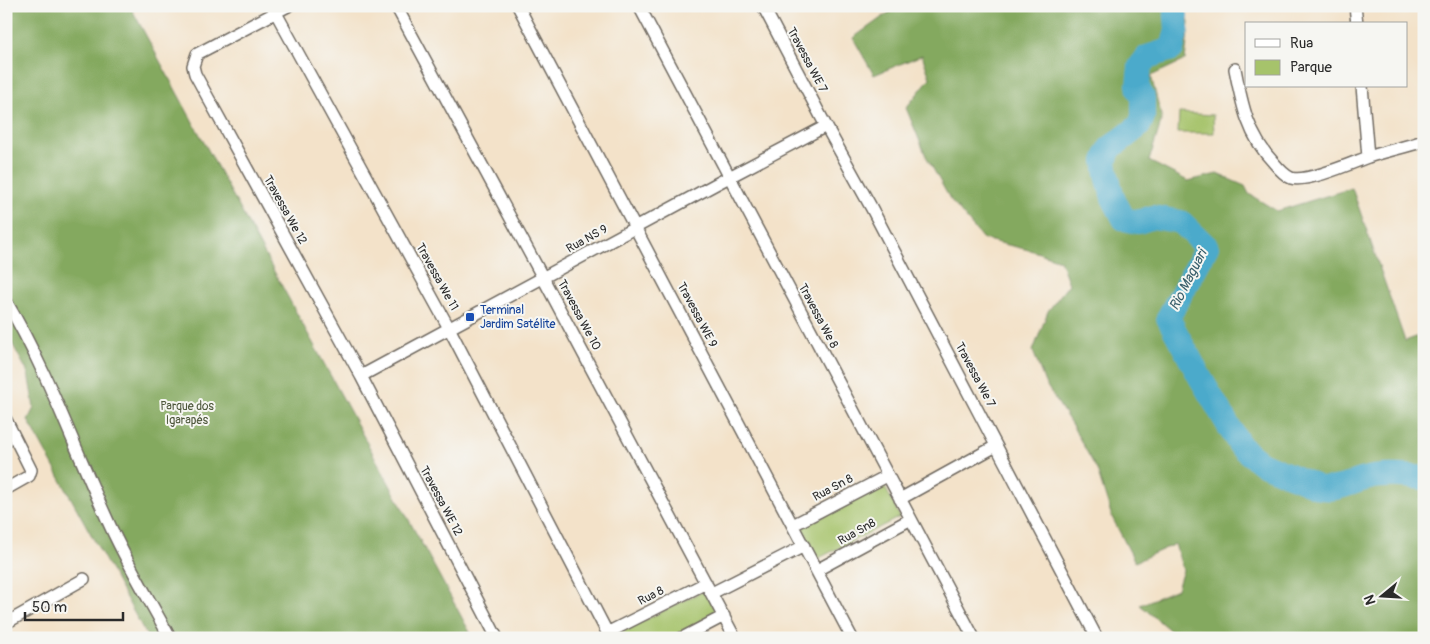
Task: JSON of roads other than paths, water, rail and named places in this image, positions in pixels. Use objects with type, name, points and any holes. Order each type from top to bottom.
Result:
[{"type":"street","points":[[276,13],[288,6]]},
{"type":"street","name":"Travessa We 10","points":[[396,6],[544,278],[734,638]]},
{"type":"street","name":"Travessa WE 9","points":[[518,6],[852,638]]},
{"type":"street","name":"Travessa We 8","points":[[639,6],[974,638]]},
{"type":"street","name":"Travessa WE 7","points":[[763,6],[826,126]]},
{"type":"street","points":[[1355,6],[1356,22]]},
{"type":"street","name":"Travessa We 12","points":[[276,13],[197,54],[194,66],[198,81],[361,376]]},
{"type":"street","name":"Travessa We 11","points":[[276,13],[449,328],[609,636]]},
{"type":"street","points":[[1235,69],[1243,109],[1255,139],[1283,173],[1292,178],[1323,174],[1368,157],[1424,142]]},
{"type":"street","points":[[1362,88],[1368,157]]},
{"type":"street","name":"Rua NS 9","points":[[361,376],[826,126]]},
{"type":"street","name":"Travessa We 7","points":[[826,126],[871,207],[1097,638]]},
{"type":"street","points":[[6,301],[23,330],[108,522],[170,638]]},
{"type":"street","name":"Travessa WE 12","points":[[361,376],[497,638]]},
{"type":"street","points":[[6,420],[31,468],[29,476],[6,489]]},
{"type":"street","points":[[900,499],[996,446]]},
{"type":"street","name":"Rua Sn 8","points":[[793,525],[887,476]]},
{"type":"street","name":"Rua Sn8","points":[[817,570],[910,519]]},
{"type":"street","name":"Rua 8","points":[[609,636],[709,588],[804,546]]},
{"type":"street","points":[[6,623],[84,579]]},
{"type":"street","points":[[682,638],[724,616]]},
{"type":"waterway","name":"Rio Maguari","points":[[1175,6],[1177,29],[1172,49],[1147,57],[1140,66],[1138,85],[1143,97],[1143,117],[1139,126],[1110,148],[1105,161],[1113,198],[1124,219],[1138,222],[1153,217],[1181,222],[1207,247],[1168,318],[1241,447],[1261,463],[1320,488],[1327,489],[1381,476],[1424,478]]},
{"type":"place","name":"Terminal Jardim Satélite","points":[[470,317]]},
{"type":"park label","name":"Parque dos Igarapés","points":[[187,413]]}]
